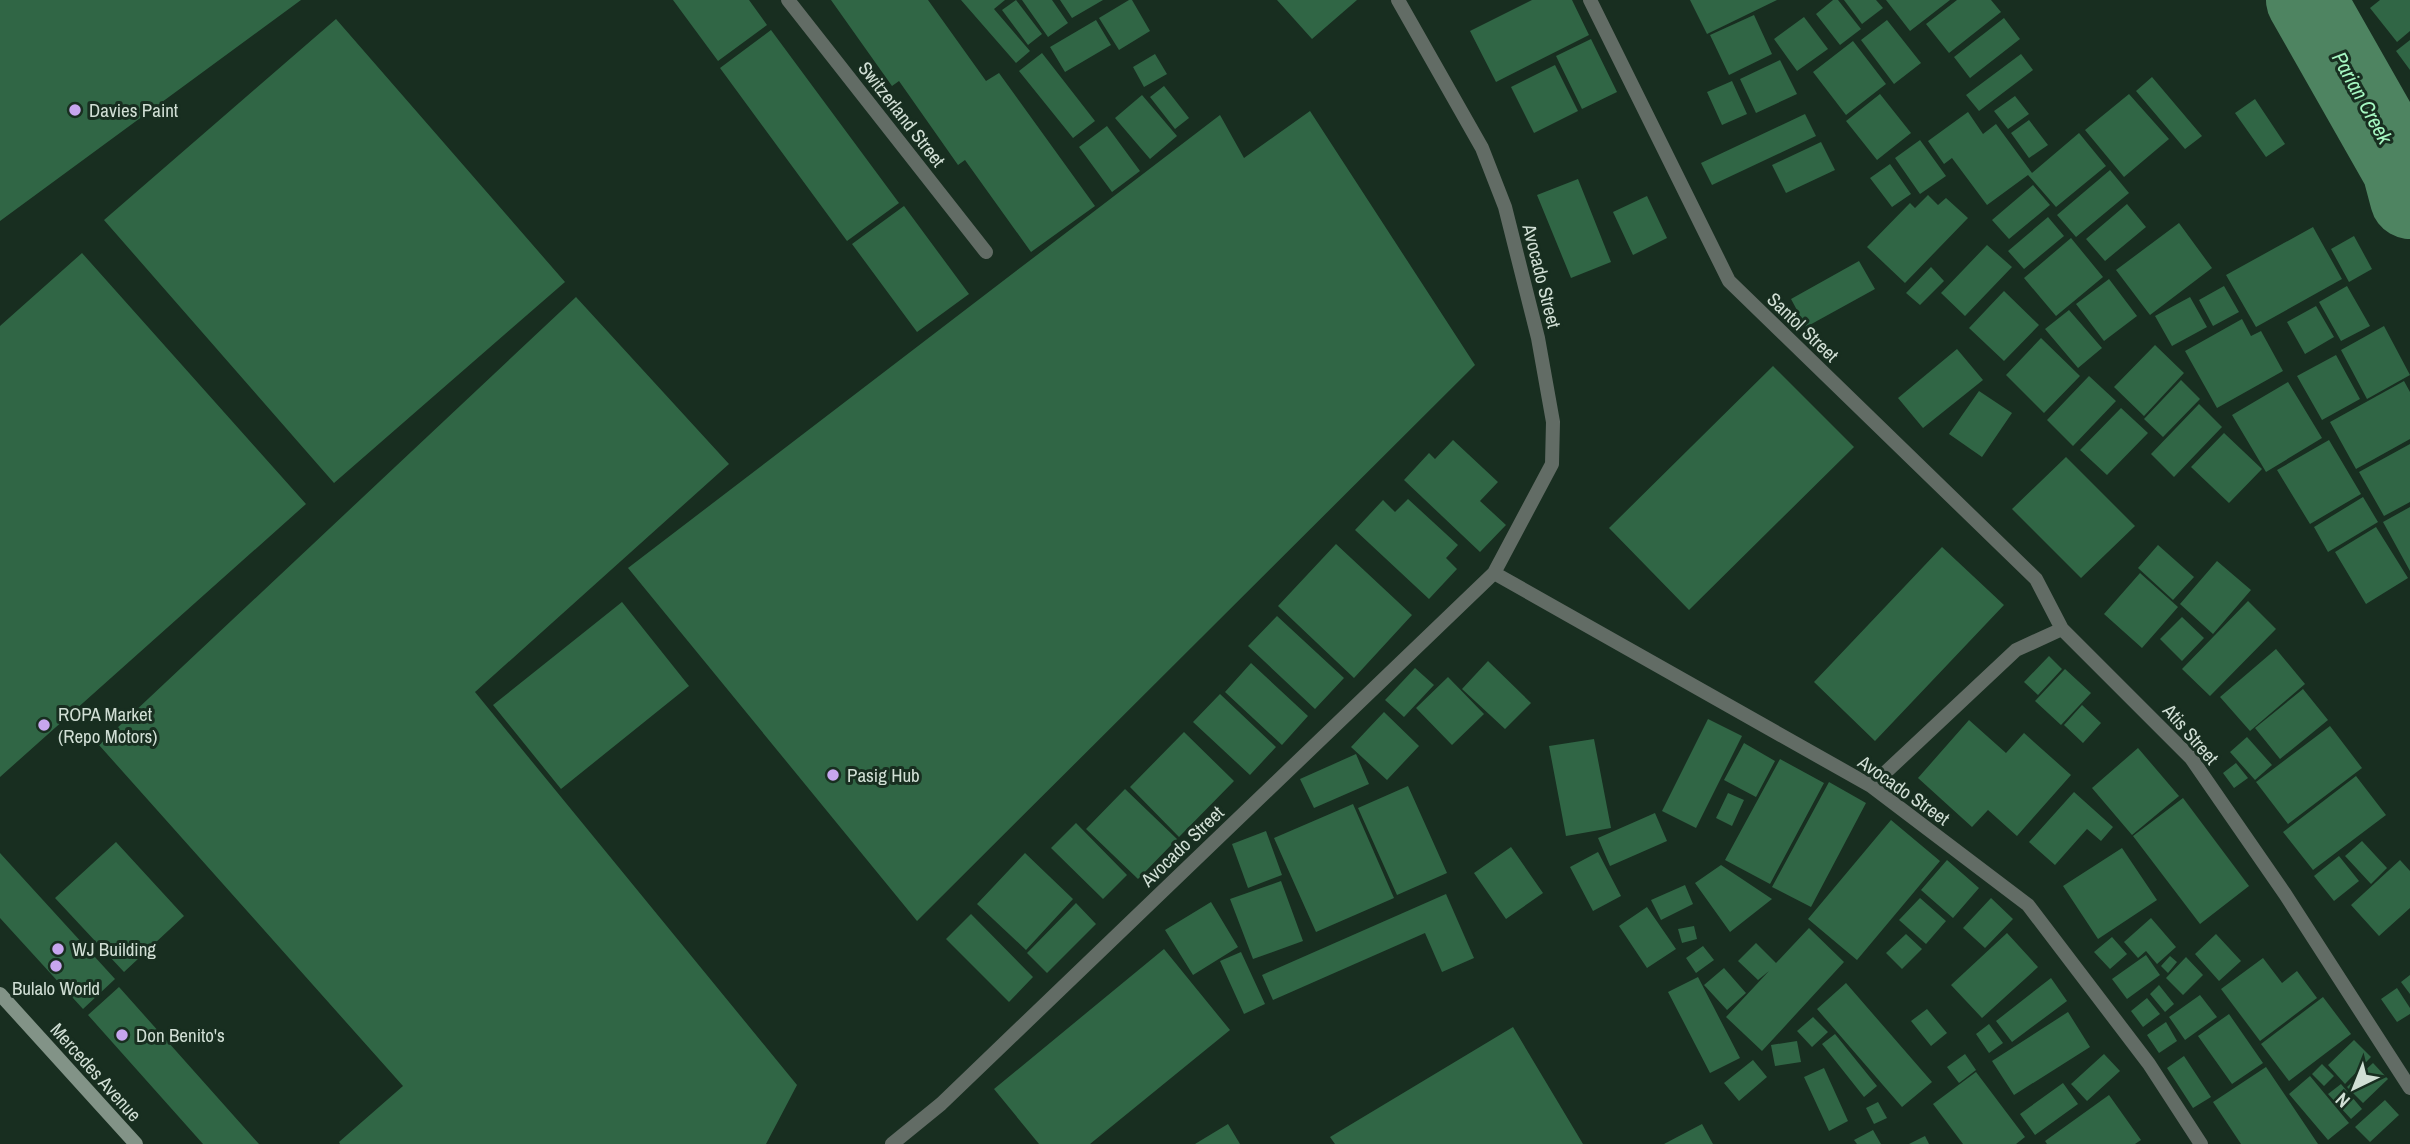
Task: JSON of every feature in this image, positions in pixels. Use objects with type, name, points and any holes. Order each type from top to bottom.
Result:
[{"type":"main road","name":"Mercedes Avenue","points":[[0,994],[136,1144]]},
{"type":"street","name":"Switzerland Street","points":[[788,0],[986,252]]},
{"type":"street","name":"Avocado Street","points":[[892,1144],[951,1094],[1494,573],[1552,464],[1553,422],[1538,338],[1504,206],[1482,148],[1398,0]]},
{"type":"street","name":"Santol Street","points":[[1590,0],[1729,281],[2036,579],[2062,629]]},
{"type":"street","name":"Avocado Street","points":[[1494,573],[1871,786],[2028,905],[2149,1064],[2201,1144]]},
{"type":"street","points":[[1871,786],[2016,650],[2062,629]]},
{"type":"street","name":"Atis Street","points":[[2062,629],[2191,758],[2285,894],[2410,1088]]},
{"type":"building","name":"Davies Paint","points":[[0,0],[301,0],[0,221]]},
{"type":"building","points":[[673,0],[749,0],[767,25],[718,61]]},
{"type":"building","points":[[831,0],[928,0],[986,81],[999,73],[1095,206],[1031,252],[965,160],[958,165],[899,81],[892,86]]},
{"type":"building","points":[[961,0],[1005,0],[994,9],[1030,51],[1016,63]]},
{"type":"building","points":[[1016,0],[1042,34],[1028,45],[1002,10]]},
{"type":"building","points":[[1022,0],[1052,0],[1068,23],[1048,37]]},
{"type":"building","points":[[1060,0],[1103,0],[1072,18]]},
{"type":"building","points":[[1132,0],[1150,31],[1119,50],[1099,18]]},
{"type":"building","points":[[1277,0],[1357,0],[1312,39]]},
{"type":"building","points":[[1532,0],[1572,0],[1589,35],[1496,82],[1470,31]]},
{"type":"building","points":[[1690,0],[1777,0],[1707,34]]},
{"type":"building","points":[[1833,0],[1838,0],[1861,29],[1840,45],[1816,14]]},
{"type":"building","points":[[1844,0],[1876,0],[1883,8],[1862,24]]},
{"type":"building","points":[[1886,0],[1950,0],[1910,31]]},
{"type":"building","points":[[1957,0],[1991,0],[2001,12],[1949,53],[1926,24]]},
{"type":"building","points":[[2380,0],[2410,0],[2410,31],[2397,42],[2370,8]]},
{"type":"building","points":[[1754,15],[1772,54],[1729,75],[1710,35]]},
{"type":"building","points":[[1804,17],[1828,49],[1797,71],[1774,39]]},
{"type":"building","points":[[2004,18],[2020,39],[1970,78],[1954,57]]},
{"type":"building","points":[[336,19],[565,282],[334,483],[104,220]]},
{"type":"building","points":[[1096,20],[1111,45],[1065,72],[1050,47]]},
{"type":"building","points":[[1887,20],[1921,63],[1894,84],[1861,40]]},
{"type":"building","points":[[771,30],[899,203],[847,241],[720,68]]},
{"type":"building","points":[[1591,39],[1617,92],[1582,109],[1556,56]]},
{"type":"building","points":[[2410,40],[2410,70],[2396,51]]},
{"type":"building","points":[[1853,41],[1886,84],[1846,115],[1813,72]]},
{"type":"building","points":[[1042,53],[1095,121],[1073,138],[1019,71]]},
{"type":"building","points":[[1155,54],[1167,74],[1144,87],[1133,67]]},
{"type":"building","points":[[2021,54],[2033,70],[1979,111],[1966,95]]},
{"type":"building","points":[[1780,60],[1797,94],[1756,113],[1740,79]]},
{"type":"building","points":[[1555,65],[1578,111],[1534,133],[1511,87]]},
{"type":"building","points":[[2152,77],[2202,136],[2185,149],[2136,91]]},
{"type":"building","points":[[1732,81],[1747,114],[1722,125],[1707,92]]},
{"type":"building","points":[[1164,86],[1189,118],[1175,129],[1150,97]]},
{"type":"building","points":[[1880,94],[1911,133],[1877,160],[1846,121]]},
{"type":"building","points":[[2129,94],[2169,139],[2124,177],[2085,130]]},
{"type":"building","points":[[1142,95],[1177,136],[1150,159],[1115,118]]},
{"type":"building","points":[[2015,96],[2029,114],[2008,129],[1994,111]]},
{"type":"building","points":[[2255,99],[2285,144],[2266,157],[2235,113]]},
{"type":"building","points":[[1310,111],[1475,365],[917,921],[628,568],[1220,115],[1244,158]]},
{"type":"building","points":[[1968,112],[1983,134],[1996,124],[2032,173],[2079,133],[2106,166],[2056,207],[2028,175],[1987,205],[1952,158],[1944,164],[1928,141]]},
{"type":"building","points":[[1805,114],[1816,136],[1712,185],[1701,163]]},
{"type":"building","points":[[2029,120],[2048,145],[2029,158],[2011,133]]},
{"type":"building","points":[[1107,126],[1140,171],[1112,192],[1079,147]]},
{"type":"building","points":[[1920,140],[1946,176],[1920,194],[1895,158]]},
{"type":"building","points":[[1821,142],[1835,170],[1786,193],[1772,165]]},
{"type":"building","points":[[1890,164],[1911,194],[1892,207],[1870,178]]},
{"type":"building","points":[[2110,170],[2129,193],[2076,237],[2057,215]]},
{"type":"building","points":[[1578,179],[1611,262],[1571,278],[1537,195]]},
{"type":"building","points":[[2033,185],[2050,205],[2009,239],[1992,220]]},
{"type":"building","points":[[1928,195],[1938,205],[1946,198],[1968,218],[1905,283],[1867,247],[1910,203],[1915,208]]},
{"type":"building","points":[[1647,196],[1667,238],[1633,255],[1613,212]]},
{"type":"building","points":[[2127,204],[2146,227],[2105,261],[2086,239]]},
{"type":"building","points":[[904,206],[969,294],[917,332],[852,244]]},
{"type":"building","points":[[2048,217],[2064,236],[2024,269],[2008,251]]},
{"type":"building","points":[[2179,223],[2212,268],[2150,315],[2116,270]]},
{"type":"building","points":[[2313,227],[2342,279],[2256,327],[2226,275]]},
{"type":"building","points":[[2354,236],[2372,269],[2349,282],[2331,249]]},
{"type":"building","points":[[2071,238],[2103,277],[2056,316],[2024,278]]},
{"type":"building","points":[[1987,245],[2012,267],[1965,316],[1941,293]]},
{"type":"building","points":[[82,253],[306,504],[0,777],[0,326]]},
{"type":"building","points":[[1859,261],[1875,289],[1806,327],[1791,299]]},
{"type":"building","points":[[1931,267],[1944,281],[1920,305],[1906,293]]},
{"type":"building","points":[[2109,279],[2137,316],[2104,341],[2076,304]]},
{"type":"building","points":[[2224,286],[2239,312],[2213,326],[2199,300]]},
{"type":"building","points":[[2347,286],[2370,326],[2341,341],[2319,302]]},
{"type":"building","points":[[2004,291],[2039,325],[2004,361],[1969,328]]},
{"type":"building","points":[[576,297],[729,464],[475,692],[797,1085],[766,1144],[340,1144],[339,1142],[403,1086],[99,745]]},
{"type":"building","points":[[2190,297],[2207,327],[2172,346],[2155,316]]},
{"type":"building","points":[[2316,306],[2334,337],[2305,354],[2287,322]]},
{"type":"building","points":[[2069,310],[2102,348],[2078,368],[2045,329]]},
{"type":"building","points":[[2242,319],[2251,336],[2261,331],[2283,371],[2217,408],[2185,351]]},
{"type":"building","points":[[2384,326],[2410,375],[2367,399],[2341,350]]},
{"type":"building","points":[[2041,338],[2080,376],[2044,413],[2006,375]]},
{"type":"building","points":[[2155,345],[2184,373],[2144,416],[2114,387]]},
{"type":"building","points":[[1957,349],[1983,380],[1923,428],[1898,398]]},
{"type":"building","points":[[2336,355],[2360,399],[2322,420],[2297,376]]},
{"type":"building","points":[[1773,366],[1854,447],[1689,610],[1609,528]]},
{"type":"building","points":[[2089,376],[2116,401],[2073,446],[2047,420]]},
{"type":"building","points":[[2181,380],[2200,399],[2163,437],[2144,419]]},
{"type":"building","points":[[2404,381],[2410,392],[2410,439],[2356,469],[2330,422]]},
{"type":"building","points":[[2288,382],[2322,438],[2266,472],[2232,415]]},
{"type":"building","points":[[1979,391],[2012,413],[1982,457],[1949,434]]},
{"type":"building","points":[[2199,404],[2222,427],[2174,477],[2151,454]]},
{"type":"building","points":[[2121,408],[2148,433],[2107,475],[2080,450]]},
{"type":"building","points":[[2224,433],[2262,469],[2229,503],[2191,467]]},
{"type":"building","points":[[1453,440],[1498,482],[1480,501],[1506,525],[1480,552],[1404,480],[1429,453],[1435,459]]},
{"type":"building","points":[[2329,440],[2361,494],[2310,524],[2277,470]]},
{"type":"building","points":[[2410,444],[2410,502],[2384,516],[2359,472]]},
{"type":"building","points":[[2066,457],[2135,526],[2081,578],[2012,509]]},
{"type":"building","points":[[2363,497],[2378,522],[2328,552],[2314,527]]},
{"type":"building","points":[[1408,499],[1458,545],[1446,558],[1457,569],[1429,599],[1355,530],[1383,500],[1395,512]]},
{"type":"building","points":[[2410,507],[2410,571],[2383,522]]},
{"type":"building","points":[[2376,527],[2408,578],[2366,604],[2335,552]]},
{"type":"building","points":[[1336,544],[1412,615],[1354,678],[1278,606]]},
{"type":"building","points":[[2158,545],[2194,577],[2173,600],[2138,568]]},
{"type":"building","points":[[1942,547],[2004,605],[1875,741],[1814,682]]},
{"type":"building","points":[[2217,561],[2251,590],[2213,634],[2180,604]]},
{"type":"building","points":[[2140,573],[2178,607],[2142,648],[2104,614]]},
{"type":"building","points":[[2248,601],[2276,629],[2210,696],[2182,669]]},
{"type":"building","points":[[622,602],[689,686],[561,789],[493,705]]},
{"type":"building","points":[[1277,616],[1344,678],[1315,709],[1248,646]]},
{"type":"building","points":[[2182,617],[2204,638],[2182,661],[2160,639]]},
{"type":"building","points":[[2276,649],[2305,684],[2250,731],[2220,697]]},
{"type":"building","points":[[2049,656],[2062,669],[2038,695],[2024,682]]},
{"type":"building","points":[[1488,661],[1531,703],[1505,729],[1462,689]]},
{"type":"building","points":[[1251,663],[1308,716],[1282,745],[1225,692]]},
{"type":"building","points":[[1415,668],[1434,685],[1404,717],[1385,700]]},
{"type":"building","points":[[2065,669],[2091,693],[2061,725],[2035,701]]},
{"type":"building","points":[[1448,677],[1484,714],[1452,745],[1416,708]]},
{"type":"building","points":[[2303,689],[2328,720],[2280,759],[2255,728]]},
{"type":"building","points":[[1220,694],[1276,747],[1250,775],[1193,722]]},
{"type":"building","points":[[2082,705],[2101,723],[2083,743],[2064,725]]},
{"type":"building","points":[[1384,712],[1419,746],[1387,780],[1351,747]]},
{"type":"building","points":[[1708,719],[1742,736],[1696,828],[1662,811]]},
{"type":"building","points":[[1969,720],[2006,753],[2024,733],[2071,775],[2017,836],[1988,810],[1972,827],[1918,778]]},
{"type":"building","points":[[2330,726],[2362,768],[2288,824],[2256,782]]},
{"type":"building","points":[[1184,732],[1234,781],[1179,837],[1130,787]]},
{"type":"building","points":[[2247,737],[2272,765],[2255,780],[2230,752]]},
{"type":"building","points":[[1594,739],[1611,828],[1566,836],[1549,746]]},
{"type":"building","points":[[1744,743],[1775,761],[1756,797],[1724,780]]},
{"type":"building","points":[[2138,748],[2179,796],[2132,835],[2092,788]]},
{"type":"building","points":[[1356,754],[1369,784],[1314,808],[1300,779]]},
{"type":"building","points":[[1780,759],[1824,783],[1770,884],[1725,860]]},
{"type":"building","points":[[2236,763],[2248,778],[2234,788],[2223,773]]},
{"type":"building","points":[[2356,776],[2386,815],[2313,870],[2283,832]]},
{"type":"building","points":[[1829,782],[1866,803],[1811,907],[1772,887]]},
{"type":"building","points":[[1408,786],[1447,873],[1397,895],[1358,808]]},
{"type":"building","points":[[1125,789],[1177,839],[1138,879],[1086,829]]},
{"type":"building","points":[[2074,792],[2113,827],[2101,841],[2087,829],[2055,865],[2029,842]]},
{"type":"building","points":[[1728,793],[1744,800],[1732,826],[1716,818]]},
{"type":"building","points":[[2183,798],[2249,886],[2200,924],[2133,836]]},
{"type":"building","points":[[1353,804],[1394,898],[1316,932],[1274,838]]},
{"type":"building","points":[[1655,813],[1667,841],[1610,866],[1598,838]]},
{"type":"building","points":[[1891,820],[1940,861],[1857,960],[1808,919]]},
{"type":"building","points":[[1076,823],[1127,875],[1103,899],[1051,848]]},
{"type":"building","points":[[1266,831],[1282,875],[1248,888],[1232,844]]},
{"type":"building","points":[[2362,841],[2387,868],[2371,884],[2345,856]]},
{"type":"building","points":[[116,842],[184,916],[124,972],[55,898]]},
{"type":"building","points":[[1511,847],[1543,893],[1506,919],[1474,873]]},
{"type":"building","points":[[2122,848],[2157,900],[2098,939],[2063,886]]},
{"type":"building","points":[[1598,852],[1621,896],[1593,911],[1570,867]]},
{"type":"building","name":"WJ Building","points":[[0,853],[115,979],[83,1009],[0,918]]},
{"type":"building","points":[[1025,853],[1073,899],[1026,950],[977,904]]},
{"type":"building","points":[[2339,856],[2359,881],[2334,901],[2314,876]]},
{"type":"building","points":[[1947,860],[1979,888],[1953,918],[1921,890]]},
{"type":"building","points":[[2400,860],[2410,871],[2410,908],[2379,936],[2351,905]]},
{"type":"building","points":[[1721,865],[1772,899],[1730,932],[1695,883]]},
{"type":"building","points":[[1281,881],[1303,941],[1253,959],[1230,899]]},
{"type":"building","points":[[1685,885],[1693,904],[1661,920],[1651,900]]},
{"type":"building","points":[[1446,894],[1474,958],[1442,972],[1425,933],[1273,1000],[1262,975]]},
{"type":"building","points":[[1920,898],[1946,921],[1926,944],[1899,920]]},
{"type":"building","points":[[1991,898],[2013,919],[1985,948],[1963,928]]},
{"type":"building","points":[[1211,902],[1238,947],[1193,975],[1165,930]]},
{"type":"building","points":[[1076,903],[1096,924],[1047,973],[1027,953]]},
{"type":"building","points":[[1647,907],[1676,949],[1647,968],[1619,926]]},
{"type":"building","points":[[971,914],[1033,977],[1009,1002],[946,939]]},
{"type":"building","points":[[2151,918],[2176,947],[2157,964],[2146,951],[2138,958],[2124,942]]},
{"type":"building","points":[[1694,926],[1697,939],[1682,943],[1678,929]]},
{"type":"building","points":[[1809,928],[1844,962],[1762,1051],[1726,1017],[1769,971],[1758,980],[1738,961],[1756,943],[1776,963]]},
{"type":"building","points":[[2007,933],[2038,967],[1982,1018],[1951,985]]},
{"type":"building","points":[[1906,934],[1922,949],[1902,969],[1886,953]]},
{"type":"building","points":[[2216,934],[2241,961],[2219,981],[2195,954]]},
{"type":"building","points":[[2112,937],[2127,954],[2110,969],[2094,952]]},
{"type":"building","points":[[1703,946],[1714,960],[1696,973],[1686,958]]},
{"type":"building","points":[[1164,949],[1230,1030],[1090,1144],[1039,1144],[994,1089]]},
{"type":"building","points":[[1241,952],[1265,1004],[1244,1014],[1220,961]]},
{"type":"building","points":[[2146,955],[2160,975],[2127,999],[2112,979]]},
{"type":"building","points":[[2170,956],[2177,962],[2168,973],[2161,966]]},
{"type":"building","points":[[2186,957],[2203,975],[2183,995],[2166,978]]},
{"type":"building","points":[[2263,958],[2282,983],[2297,971],[2317,998],[2260,1041],[2221,989]]},
{"type":"building","points":[[1724,968],[1746,993],[1727,1010],[1704,985]]},
{"type":"building","points":[[2410,975],[2410,994],[2401,982]]},
{"type":"building","points":[[1698,977],[1740,1058],[1710,1073],[1668,992]]},
{"type":"building","points":[[2051,978],[2067,1001],[2012,1042],[1996,1021]]},
{"type":"building","points":[[1846,983],[1932,1082],[1902,1107],[1817,1009]]},
{"type":"building","points":[[2159,985],[2174,1004],[2165,1012],[2150,994]]},
{"type":"building","points":[[119,987],[259,1144],[203,1144],[88,1015]]},
{"type":"building","points":[[2397,988],[2410,1008],[2410,1014],[2397,1022],[2381,999]]},
{"type":"building","points":[[2200,995],[2217,1017],[2185,1040],[2169,1017]]},
{"type":"building","points":[[2323,997],[2351,1034],[2289,1081],[2261,1044]]},
{"type":"building","points":[[2147,998],[2160,1014],[2143,1027],[2131,1011]]},
{"type":"building","points":[[1927,1009],[1947,1033],[1931,1046],[1911,1021]]},
{"type":"building","points":[[2068,1012],[2090,1047],[2014,1095],[1992,1061]]},
{"type":"building","points":[[2229,1014],[2263,1063],[2232,1084],[2198,1036]]},
{"type":"building","points":[[1813,1017],[1828,1032],[1812,1047],[1797,1031]]},
{"type":"building","points":[[2166,1022],[2177,1041],[2159,1053],[2147,1035]]},
{"type":"building","points":[[1989,1024],[2003,1043],[1989,1053],[1976,1034]]},
{"type":"building","points":[[1513,1027],[1583,1144],[1335,1144],[1330,1137]]},
{"type":"building","points":[[1835,1034],[1877,1086],[1864,1097],[1822,1044]]},
{"type":"building","points":[[2354,1040],[2371,1057],[2345,1084],[2328,1065]]},
{"type":"building","points":[[1797,1041],[1801,1062],[1775,1066],[1771,1045]]},
{"type":"building","points":[[1965,1054],[1976,1070],[1959,1083],[1947,1067]]},
{"type":"building","points":[[2104,1054],[2120,1071],[2087,1101],[2071,1084]]},
{"type":"building","points":[[2184,1056],[2211,1097],[2193,1108],[2167,1068]]},
{"type":"building","points":[[1753,1060],[1767,1077],[1739,1101],[1724,1083]]},
{"type":"building","points":[[2373,1063],[2388,1079],[2363,1103],[2347,1087]]},
{"type":"building","points":[[2322,1064],[2334,1076],[2324,1086],[2312,1074]]},
{"type":"building","points":[[2266,1067],[2318,1144],[2241,1144],[2213,1102]]},
{"type":"building","points":[[1824,1068],[1848,1121],[1829,1131],[1804,1077]]},
{"type":"building","points":[[1976,1072],[2025,1137],[2016,1144],[1963,1144],[1933,1104]]},
{"type":"building","points":[[2310,1076],[2349,1123],[2328,1140],[2289,1094]]},
{"type":"building","points":[[2063,1083],[2078,1104],[2035,1135],[2020,1114]]},
{"type":"building","points":[[2341,1084],[2362,1109],[2351,1119],[2328,1094]]},
{"type":"building","points":[[2109,1095],[2141,1140],[2135,1144],[2047,1144],[2045,1141]]},
{"type":"building","points":[[2385,1100],[2399,1115],[2370,1142],[2355,1127]]},
{"type":"building","points":[[1878,1102],[1887,1118],[1874,1124],[1866,1108]]},
{"type":"building","points":[[1228,1124],[1240,1144],[1195,1144]]},
{"type":"building","points":[[1702,1124],[1713,1144],[1664,1144]]},
{"type":"building","points":[[1873,1130],[1881,1144],[1857,1144],[1854,1140]]},
{"type":"building","points":[[1925,1136],[1929,1144],[1909,1144]]},
{"type":"waterway","name":"Parian Creek","points":[[2306,0],[2402,169],[2410,199]]},
{"type":"place","name":"Davies Paint","points":[[75,110]]},
{"type":"place","name":"ROPA Market (Repo Motors)","points":[[44,725]]},
{"type":"place","name":"Pasig Hub","points":[[833,775]]},
{"type":"place","name":"WJ Building","points":[[58,949]]},
{"type":"place","name":"Bulalo World","points":[[56,966]]},
{"type":"place","name":"Don Benito's","points":[[122,1035]]}]
